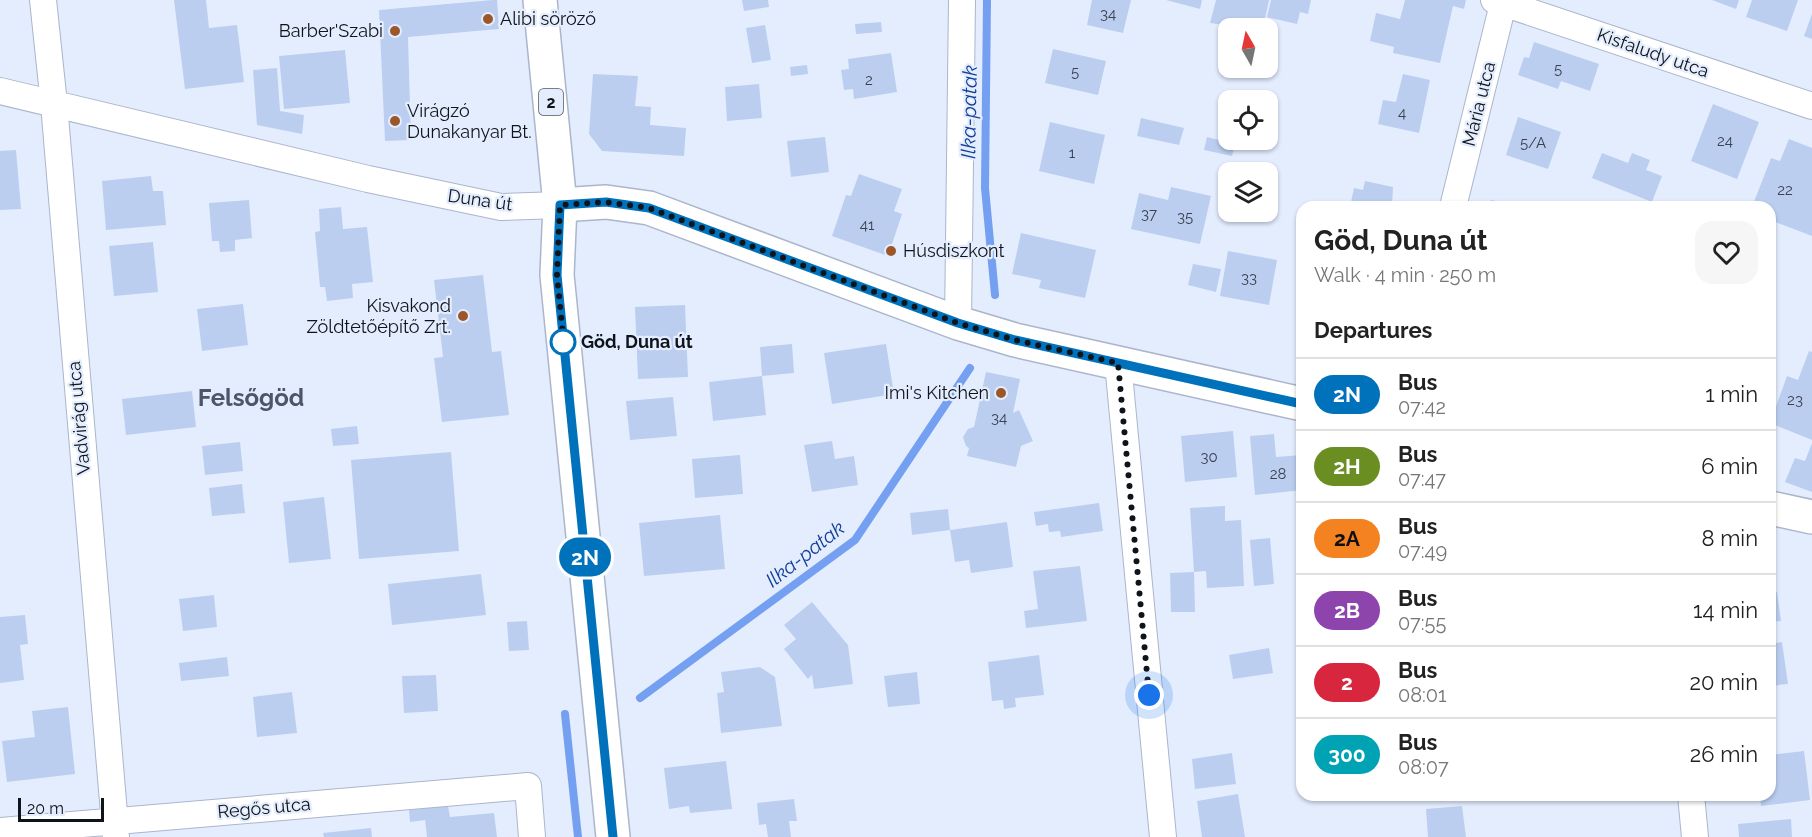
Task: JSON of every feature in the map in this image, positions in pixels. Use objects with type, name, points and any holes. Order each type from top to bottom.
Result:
[{"type":"main road","name":"2","points":[[540,0],[560,205],[557,275],[613,837]]},
{"type":"main road","name":"Duna út","points":[[560,205],[606,202],[649,208],[969,326],[1015,340],[1296,403]]},
{"type":"main road","points":[[1776,509],[1812,517]]},
{"type":"street","name":"Vadvirág utca","points":[[42,0],[54,104],[115,829]]},
{"type":"street","points":[[962,0],[969,326]]},
{"type":"street","name":"Kisfaludy utca","points":[[1501,1],[1812,106]]},
{"type":"street","name":"Mária utca","points":[[1455,201],[1501,1]]},
{"type":"street","name":"Duna út","points":[[0,92],[368,179],[501,207],[560,205]]},
{"type":"street","points":[[1118,363],[1163,837]]},
{"type":"street","name":"Regős utca","points":[[0,831],[115,829],[528,786],[532,837]]},
{"type":"street","points":[[1692,801],[1695,837]]},
{"type":"building","points":[[174,0],[206,0],[209,28],[237,25],[244,82],[185,89]]},
{"type":"building","points":[[497,0],[499,29],[408,37],[411,140],[385,141],[379,10]]},
{"type":"building","points":[[742,0],[768,0],[769,7],[744,11]]},
{"type":"building","points":[[1092,0],[1131,0],[1123,33],[1087,25]]},
{"type":"building","points":[[1166,0],[1202,0],[1200,9]]},
{"type":"building","points":[[1216,0],[1269,0],[1265,18],[1218,18],[1218,24],[1210,23]]},
{"type":"building","points":[[1271,0],[1311,0],[1308,14],[1300,12],[1297,24],[1267,17]]},
{"type":"building","points":[[1405,0],[1466,0],[1464,9],[1453,6],[1440,63],[1393,53],[1394,47],[1370,41],[1376,13],[1400,19]]},
{"type":"building","points":[[1712,0],[1739,0],[1736,9]]},
{"type":"building","points":[[1752,0],[1798,0],[1787,31],[1746,17]]},
{"type":"building","points":[[1812,14],[1812,39],[1804,36]]},
{"type":"building","points":[[881,22],[882,32],[856,34],[855,24]]},
{"type":"building","points":[[765,25],[771,60],[752,63],[746,28]]},
{"type":"building","points":[[1534,42],[1599,64],[1590,91],[1561,81],[1558,89],[1518,75],[1524,57],[1529,58]]},
{"type":"building","points":[[1053,49],[1106,61],[1098,95],[1045,83]]},
{"type":"building","points":[[345,50],[350,103],[284,109],[279,56]]},
{"type":"building","points":[[891,53],[897,92],[854,99],[853,89],[844,90],[841,70],[849,69],[848,59]]},
{"type":"building","points":[[807,65],[808,74],[791,76],[790,67]]},
{"type":"building","points":[[277,68],[280,111],[304,115],[302,134],[257,125],[253,70]]},
{"type":"building","points":[[593,74],[638,76],[635,106],[651,107],[650,125],[686,128],[684,156],[602,151],[589,134]]},
{"type":"building","points":[[1403,74],[1430,80],[1419,133],[1378,124],[1383,100],[1396,102]]},
{"type":"building","points":[[759,84],[762,118],[727,121],[725,87]]},
{"type":"building","points":[[1713,104],[1759,122],[1737,179],[1691,161]]},
{"type":"building","points":[[1518,117],[1561,132],[1548,169],[1506,155]]},
{"type":"building","points":[[1141,118],[1184,128],[1179,145],[1137,136]]},
{"type":"building","points":[[1050,122],[1105,135],[1094,184],[1039,171]]},
{"type":"building","points":[[825,137],[829,172],[791,177],[787,141]]},
{"type":"building","points":[[1207,137],[1218,140],[1218,150],[1234,150],[1232,156],[1204,150]]},
{"type":"building","points":[[1789,139],[1812,148],[1812,236],[1776,222],[1776,201],[1754,201],[1771,158],[1780,161]]},
{"type":"building","points":[[16,150],[21,209],[0,210],[0,151]]},
{"type":"building","points":[[1602,153],[1628,163],[1632,153],[1650,160],[1646,170],[1662,176],[1652,201],[1592,178]]},
{"type":"building","points":[[859,174],[902,189],[894,211],[902,214],[888,256],[832,236],[846,195],[851,196]]},
{"type":"building","points":[[151,176],[153,191],[163,191],[166,225],[106,230],[102,181]]},
{"type":"building","points":[[1365,181],[1393,187],[1392,201],[1351,201],[1354,188],[1363,190]]},
{"type":"building","points":[[1171,187],[1211,196],[1200,244],[1131,229],[1139,193],[1168,200]]},
{"type":"building","points":[[249,200],[252,238],[235,240],[235,251],[220,252],[219,241],[212,241],[209,203]]},
{"type":"building","points":[[341,207],[343,229],[367,227],[373,282],[352,284],[353,298],[327,301],[325,287],[320,287],[315,232],[320,231],[319,209]]},
{"type":"building","points":[[1021,233],[1096,250],[1085,298],[1039,288],[1041,280],[1012,274]]},
{"type":"building","points":[[153,242],[158,292],[114,296],[109,246]]},
{"type":"building","points":[[1228,251],[1277,260],[1269,305],[1220,296]]},
{"type":"building","points":[[1193,264],[1221,269],[1216,292],[1188,285]]},
{"type":"building","name":"Kisvakond Zöldtetőépítő Zrt.","points":[[483,275],[492,352],[501,351],[509,415],[442,422],[434,358],[443,357],[434,280]]},
{"type":"building","points":[[243,304],[248,345],[202,351],[197,309]]},
{"type":"building","points":[[685,305],[688,377],[638,379],[635,307]]},
{"type":"building","points":[[792,344],[794,373],[762,376],[760,347]]},
{"type":"building","points":[[886,344],[894,394],[832,404],[824,353]]},
{"type":"building","points":[[1809,351],[1812,352],[1812,440],[1776,425],[1776,406],[1787,376],[1798,380]]},
{"type":"building","points":[[986,372],[1020,379],[1013,413],[1019,410],[1033,441],[1021,446],[1016,467],[967,456],[969,448],[963,437],[968,429],[974,427]]},
{"type":"building","points":[[762,376],[766,415],[713,421],[709,382]]},
{"type":"building","points":[[192,391],[196,427],[126,435],[122,399]]},
{"type":"building","points":[[673,397],[677,436],[630,440],[626,401]]},
{"type":"building","points":[[357,426],[359,444],[333,446],[331,429]]},
{"type":"building","points":[[1233,431],[1237,477],[1185,482],[1181,436]]},
{"type":"building","points":[[1274,434],[1276,457],[1296,455],[1296,491],[1255,495],[1250,436]]},
{"type":"building","points":[[832,441],[835,459],[854,456],[858,485],[812,492],[804,445]]},
{"type":"building","points":[[240,442],[243,471],[205,475],[202,446]]},
{"type":"building","points":[[1812,443],[1812,492],[1785,482],[1795,458],[1805,461]]},
{"type":"building","points":[[451,452],[459,551],[359,559],[351,460]]},
{"type":"building","points":[[740,455],[743,494],[695,498],[692,459]]},
{"type":"building","points":[[242,484],[245,513],[212,516],[209,488]]},
{"type":"building","points":[[324,497],[331,559],[289,563],[283,502]]},
{"type":"building","points":[[1099,503],[1103,531],[1061,537],[1060,531],[1049,532],[1048,524],[1036,526],[1034,512]]},
{"type":"building","points":[[1225,506],[1225,521],[1241,520],[1244,586],[1207,588],[1206,571],[1194,572],[1190,508]]},
{"type":"building","points":[[948,509],[950,530],[912,535],[910,513]]},
{"type":"building","points":[[720,515],[725,569],[644,576],[639,523]]},
{"type":"building","points":[[1007,522],[1013,567],[971,573],[969,560],[955,562],[950,530]]},
{"type":"building","points":[[1270,538],[1274,584],[1254,586],[1250,540]]},
{"type":"building","points":[[1080,566],[1087,621],[1026,628],[1024,611],[1038,609],[1033,571]]},
{"type":"building","points":[[1194,572],[1195,612],[1171,612],[1170,573]]},
{"type":"building","points":[[481,574],[486,615],[392,625],[388,584]]},
{"type":"building","points":[[1776,592],[1777,592],[1781,621],[1776,621]]},
{"type":"building","points":[[214,595],[217,627],[183,631],[179,599]]},
{"type":"building","points":[[812,602],[848,645],[853,684],[814,689],[812,675],[808,679],[784,649],[796,639],[784,625]]},
{"type":"building","points":[[25,615],[28,644],[20,645],[24,680],[0,683],[0,617]]},
{"type":"building","points":[[527,621],[529,650],[509,651],[507,622]]},
{"type":"building","points":[[1782,642],[1788,684],[1776,685],[1776,643]]},
{"type":"building","points":[[1269,648],[1273,673],[1233,679],[1229,655]]},
{"type":"building","points":[[1039,655],[1044,695],[1015,698],[1016,707],[1004,709],[1003,700],[992,701],[988,662]]},
{"type":"building","points":[[227,657],[229,676],[181,681],[179,663]]},
{"type":"building","points":[[760,667],[775,677],[782,726],[721,733],[717,693],[724,692],[721,672]]},
{"type":"building","points":[[917,672],[920,704],[888,707],[884,676]]},
{"type":"building","points":[[436,675],[438,711],[404,713],[402,676]]},
{"type":"building","points":[[292,692],[297,733],[257,737],[253,697]]},
{"type":"building","points":[[68,707],[75,774],[7,782],[2,741],[35,737],[32,711]]},
{"type":"building","points":[[1804,751],[1810,800],[1761,806],[1761,801],[1776,801],[1776,754]]},
{"type":"building","points":[[1232,753],[1236,784],[1195,789],[1192,759]]},
{"type":"building","points":[[726,761],[732,809],[690,813],[689,806],[669,809],[664,768]]},
{"type":"building","points":[[1238,794],[1245,837],[1202,837],[1197,801]]},
{"type":"building","points":[[794,799],[797,821],[789,821],[791,837],[768,837],[766,824],[759,825],[757,803]]},
{"type":"building","points":[[448,806],[450,817],[494,813],[497,837],[427,837],[425,820],[410,822],[409,810]]},
{"type":"building","points":[[1462,806],[1466,837],[1428,837],[1426,809]]},
{"type":"building","points":[[1791,819],[1792,837],[1739,837],[1738,824]]},
{"type":"building","points":[[371,828],[372,837],[324,837],[323,833]]},
{"type":"waterway","name":"Ilka-patak","points":[[987,0],[985,188],[995,295]]},
{"type":"waterway","name":"Ilka-patak","points":[[640,698],[855,540],[970,368]]},
{"type":"waterway","name":"Ilka-patak","points":[[565,714],[578,837]]},
{"type":"bus line","name":"2N","points":[[613,837],[557,275],[560,205],[606,202],[649,208],[958,323],[1015,340],[1296,403]]},
{"type":"place","name":"Alibi söröző","points":[[488,19]]},
{"type":"place","name":"Barber'Szabi","points":[[395,31]]},
{"type":"place","name":"Virágzó Dunakanyar Bt.","points":[[395,121]]},
{"type":"place","name":"Húsdiszkont","points":[[891,251]]},
{"type":"place","name":"Kisvakond Zöldtetőépítő Zrt.","points":[[463,316]]},
{"type":"place","name":"Göd, Duna út","points":[[563,342]]},
{"type":"place","name":"Imi's Kitchen","points":[[1001,393]]},
{"type":"district","name":"Felsőgöd","points":[[251,398]]},
{"type":"route","points":[[563,342],[564,346],[557,275],[560,205],[606,202],[649,208],[958,323],[1015,340],[1118,363],[1149,695]]}]
